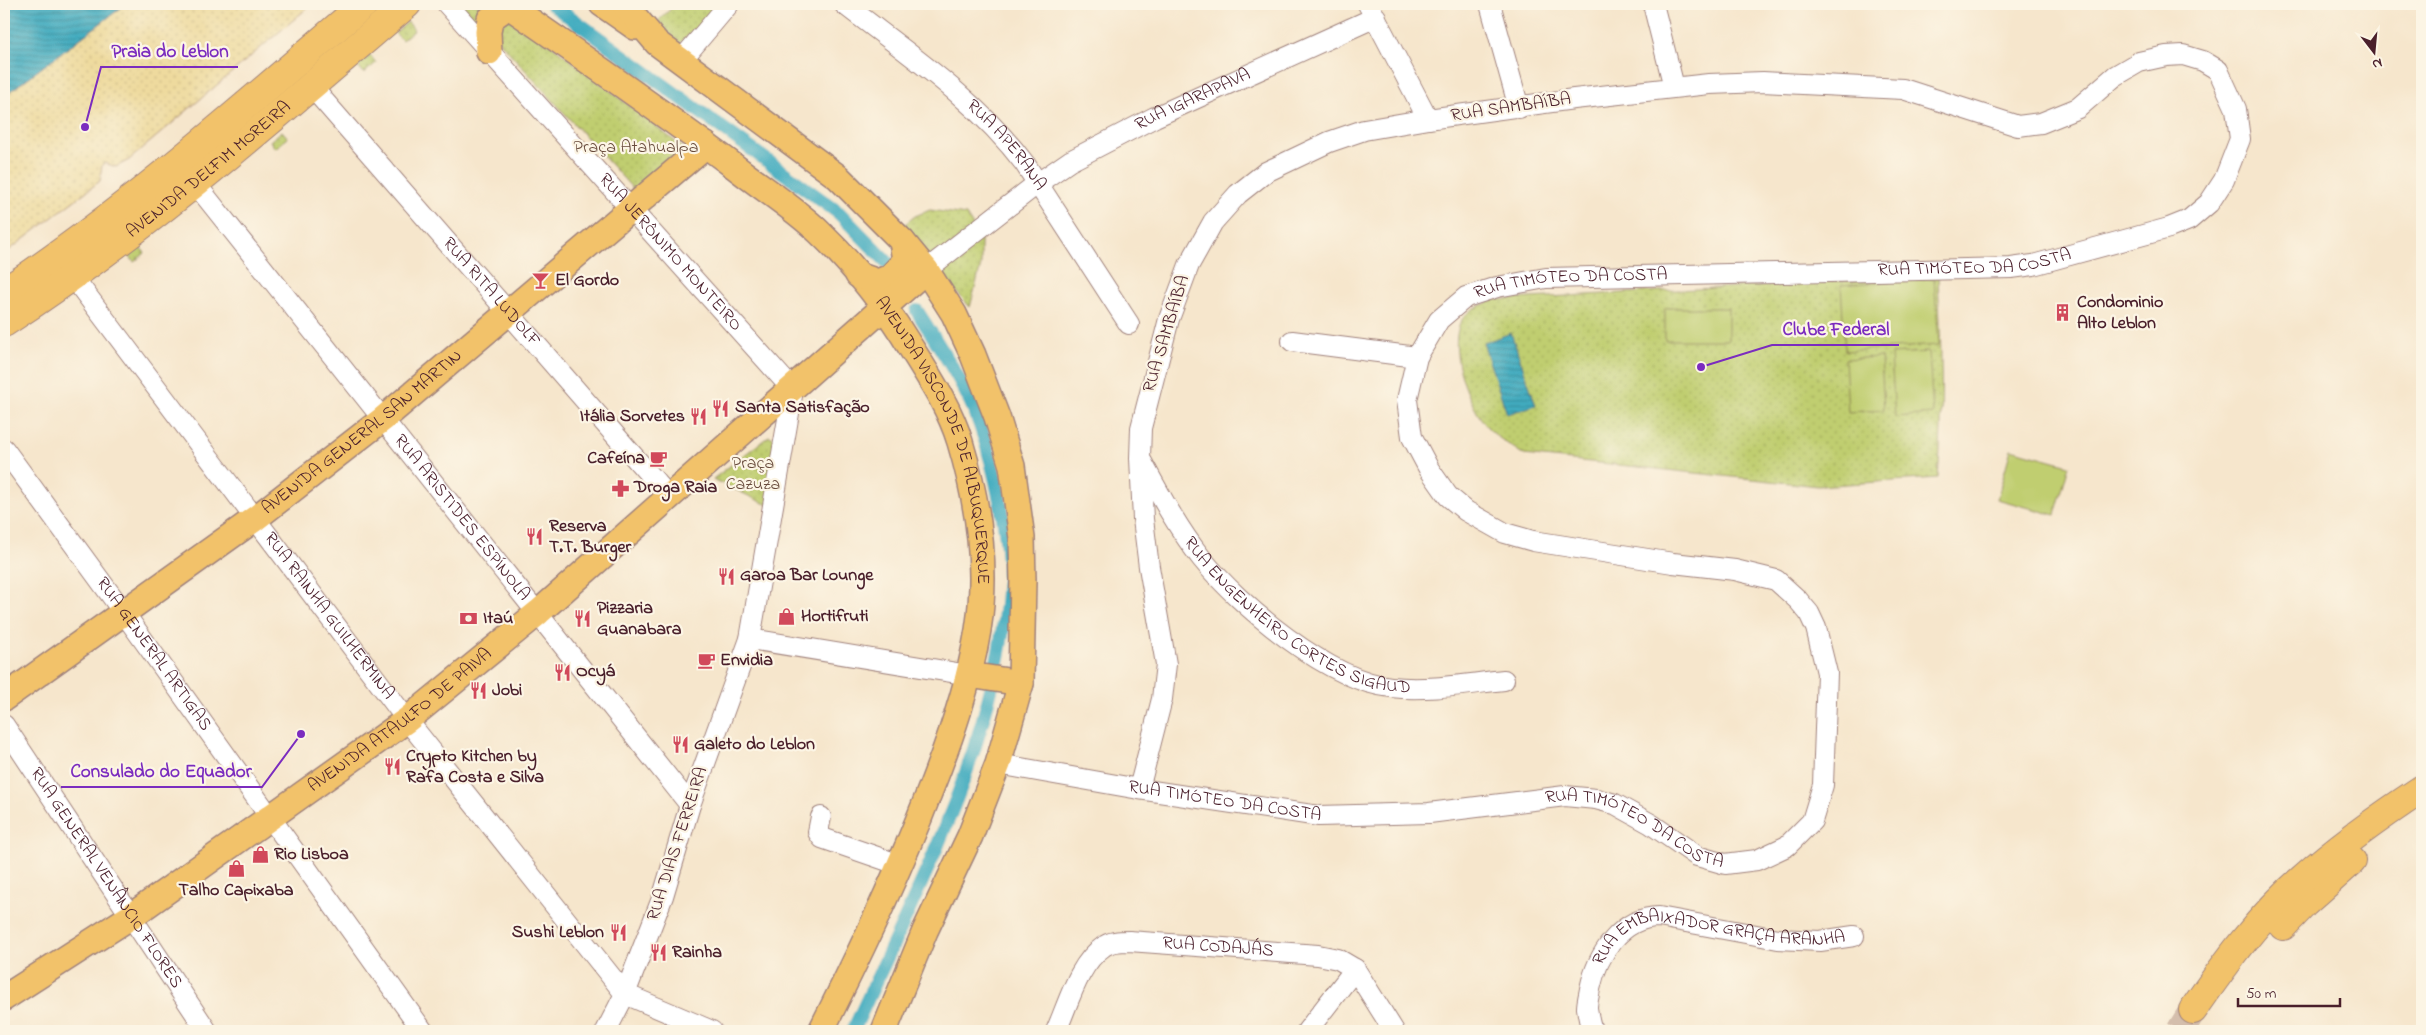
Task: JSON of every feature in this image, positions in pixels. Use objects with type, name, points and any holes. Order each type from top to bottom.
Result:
[{"type":"highway","name":"AVENIDA DELFIM MOREIRA","points":[[4,292],[60,255],[204,141],[364,4]]},
{"type":"highway","name":"AVENIDA DELFIM MOREIRA","points":[[4,324],[73,277],[196,183],[407,4]]},
{"type":"highway","points":[[2422,789],[2352,838],[2301,879],[2241,946],[2201,1016],[2305,903],[2342,868],[2422,811]]},
{"type":"main road","points":[[602,4],[838,177],[902,241],[926,270],[954,314],[973,355],[997,417],[1012,466],[1022,538],[1021,683],[998,764],[970,836],[925,930],[884,1031]]},
{"type":"main road","points":[[624,4],[657,43]]},
{"type":"main road","points":[[489,52],[488,32],[490,19],[509,6]]},
{"type":"main road","name":"AVENIDA VISCONDE DE ALBUQUERQUE","points":[[509,6],[706,145],[818,231],[885,306],[945,406],[959,440],[973,497],[980,538],[981,577],[978,628],[969,675],[950,738],[900,865],[870,935],[821,1031]]},
{"type":"main road","name":"AVENIDA GENERAL SAN MARTIN","points":[[4,698],[256,518],[383,420],[706,145]]},
{"type":"main road","points":[[855,332],[860,305],[858,275],[878,282],[890,277],[905,261],[902,241]]},
{"type":"main road","name":"AVENIDA ATAULFO DE PAIVA","points":[[4,998],[130,917],[407,720],[539,612],[793,390],[855,332],[926,270]]},
{"type":"main road","points":[[969,675],[1021,683]]},
{"type":"street","name":"RUA JERÔNIMO MONTEIRO","points":[[447,4],[793,390]]},
{"type":"street","points":[[680,62],[728,4]]},
{"type":"street","name":"RUA APERANA","points":[[844,4],[983,116],[1008,142],[1038,183],[1129,324]]},
{"type":"street","points":[[1490,4],[1518,108]]},
{"type":"street","points":[[1653,4],[1674,87]]},
{"type":"street","name":"RUA IGARAPAVA","points":[[926,270],[1038,183],[1070,161],[1372,10],[1428,119]]},
{"type":"street","name":"RUA TIMÓTEO DA COSTA","points":[[998,764],[1138,789],[1319,816],[1429,813],[1565,796],[1596,798],[1615,804],[1651,824],[1697,856],[1726,864],[1757,860],[1786,846],[1812,821],[1823,785],[1827,673],[1816,628],[1809,613],[1776,580],[1735,570],[1673,564],[1533,540],[1505,533],[1466,511],[1448,496],[1429,469],[1412,437],[1407,400],[1417,357],[1439,320],[1466,297],[1496,287],[1546,278],[2011,268],[2033,265],[2169,228],[2189,220],[2209,203],[2219,188],[2240,139],[2236,109],[2218,70],[2203,60],[2183,55],[2166,56],[2139,62],[2115,76],[2078,108],[2041,123],[2018,126],[1903,89],[1763,82],[1674,87]]},
{"type":"street","name":"RUA RITA LUDOLF","points":[[311,86],[670,498]]},
{"type":"street","name":"RUA SAMBAÍBA","points":[[1138,789],[1162,699],[1166,664],[1149,567],[1143,519],[1140,458],[1141,428],[1169,319],[1189,265],[1214,222],[1238,194],[1266,172],[1293,157],[1364,130],[1428,119],[1674,87]]},
{"type":"street","name":"RUA ARISTIDES ESPÍNOLA","points":[[196,183],[383,420],[539,612],[690,805]]},
{"type":"street","name":"RUA RAINHA GUILHERMINA","points":[[73,277],[407,720],[625,994],[712,1031]]},
{"type":"street","points":[[1292,341],[1417,357]]},
{"type":"street","name":"RUA DIAS FERREIRA","points":[[606,1031],[625,994],[663,896],[690,805],[750,639],[793,390]]},
{"type":"street","name":"RUA GENERAL ARTIGAS","points":[[4,450],[423,1031]]},
{"type":"street","name":"RUA ENGENHEIRO CORTES SIGAUD","points":[[1140,458],[1168,509],[1202,559],[1244,602],[1293,642],[1330,666],[1360,680],[1390,687],[1431,687],[1504,680]]},
{"type":"street","points":[[750,639],[969,675]]},
{"type":"street","name":"RUA GENERAL VENÂNCIO FLORES","points":[[4,725],[207,1031]]},
{"type":"street","points":[[821,817],[818,832],[822,838],[900,865]]},
{"type":"street","name":"RUA EMBAIXADOR GRAÇA ARANHA","points":[[1592,1031],[1587,1007],[1593,975],[1614,938],[1632,924],[1647,917],[1679,920],[1778,939],[1820,941],[1854,936]]},
{"type":"street","name":"RUA CODAJÁS","points":[[1056,1031],[1082,972],[1093,955],[1104,946],[1115,942],[1129,940],[1318,954],[1338,958],[1355,968]]},
{"type":"street","points":[[1307,1031],[1355,968],[1394,1031]]},
{"type":"green space","points":[[461,4],[491,4],[476,23]]},
{"type":"green space","points":[[676,4],[722,4],[679,44],[658,21]]},
{"type":"green space","name":"Praça Atahualpa","points":[[506,20],[519,20],[685,149],[634,190],[498,40],[497,30]]},
{"type":"green space","points":[[408,22],[414,30],[402,40],[395,33]]},
{"type":"green space","points":[[370,55],[376,63],[364,73],[358,66]]},
{"type":"green space","points":[[282,131],[288,138],[275,148],[270,141]]},
{"type":"green space","points":[[930,210],[966,215],[981,239],[981,265],[970,307],[900,228],[915,216]]},
{"type":"green space","points":[[139,246],[145,253],[134,262],[128,254]]},
{"type":"green space","points":[[1938,276],[1941,403],[1938,478],[1818,486],[1524,455],[1494,434],[1482,420],[1466,390],[1460,372],[1457,337],[1460,323],[1471,310],[1493,300]]},
{"type":"green space","points":[[1934,278],[1939,345],[1845,351],[1841,285]]},
{"type":"green space","points":[[1665,308],[1728,308],[1728,340],[1665,340]]},
{"type":"green space","points":[[1929,352],[1933,414],[1895,417],[1891,354]]},
{"type":"green space","points":[[1881,357],[1884,410],[1848,412],[1845,359]]},
{"type":"green space","name":"Praça Cazuza","points":[[769,436],[774,438],[777,443],[772,507],[713,479]]},
{"type":"green space","points":[[2011,449],[2069,465],[2055,515],[1997,499]]},
{"type":"sand","points":[[126,4],[312,4],[129,160],[116,167],[105,163],[102,165],[100,181],[4,254],[4,96]]},
{"type":"water","points":[[4,4],[126,4],[4,96]]},
{"type":"water","points":[[1511,333],[1536,405],[1507,414],[1483,343]]},
{"type":"waterway","points":[[552,4],[839,213],[890,265]]},
{"type":"waterway","points":[[853,1031],[928,868],[972,756],[989,699],[1001,641],[1008,581],[1007,544],[1004,523],[986,442],[974,410],[960,381],[917,311]]},
{"type":"tunnel","points":[[2180,1031],[2193,1010]]},
{"type":"place","name":"Praia do Leblon","points":[[85,127]]},
{"type":"place","name":"El Gordo","points":[[541,281]]},
{"type":"place","name":"Condominio Alto Leblon","points":[[2063,313]]},
{"type":"place","name":"Clube Federal","points":[[1701,367]]},
{"type":"place","name":"Santa Satisfação","points":[[721,408]]},
{"type":"place","name":"Itália Sorvetes","points":[[699,417]]},
{"type":"place","name":"Cafeína","points":[[659,459]]},
{"type":"place","name":"Droga Raia","points":[[620,488]]},
{"type":"place","name":"Reserva T.T. Burger","points":[[535,537]]},
{"type":"place","name":"Garoa Bar Lounge","points":[[726,576]]},
{"type":"place","name":"Hortifruti","points":[[787,617]]},
{"type":"place","name":"Itaú","points":[[469,619]]},
{"type":"place","name":"Pizzaria Guanabara","points":[[583,619]]},
{"type":"place","name":"Envidia","points":[[706,661]]},
{"type":"place","name":"Ocyá","points":[[562,672]]},
{"type":"place","name":"Jobi","points":[[478,691]]},
{"type":"place","name":"Consulado do Equador","points":[[301,734]]},
{"type":"place","name":"Galeto do Leblon","points":[[680,745]]},
{"type":"place","name":"Crypto Kitchen by Rafa Costa e Silva","points":[[392,767]]},
{"type":"place","name":"Rio Lisboa","points":[[260,855]]},
{"type":"place","name":"Talho Capixaba","points":[[236,868]]},
{"type":"place","name":"Sushi Leblon","points":[[618,933]]},
{"type":"place","name":"Rainha","points":[[658,953]]}]
